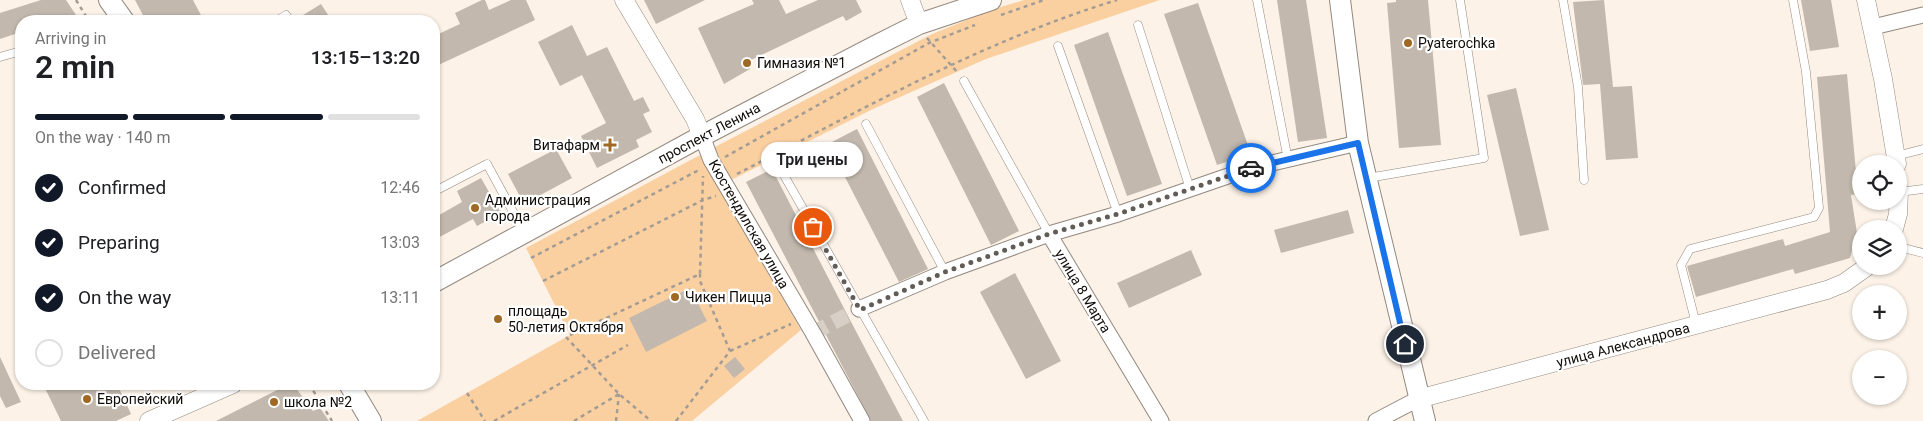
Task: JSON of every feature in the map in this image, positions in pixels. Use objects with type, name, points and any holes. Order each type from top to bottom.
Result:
[{"type":"main road","points":[[101,0],[111,15]]},
{"type":"main road","points":[[109,0],[120,15]]},
{"type":"main road","points":[[1340,0],[1358,143],[1418,399],[1425,421]]},
{"type":"main road","name":"проспект Ленина","points":[[440,279],[702,136],[919,24],[995,8]]},
{"type":"main road","points":[[339,390],[358,421]]},
{"type":"main road","points":[[352,390],[371,421]]},
{"type":"street","name":"Кюстендилская улица","points":[[624,0],[696,119],[711,160],[862,421]]},
{"type":"street","points":[[910,0],[919,24]]},
{"type":"street","points":[[1866,0],[1873,27],[1895,155]]},
{"type":"street","points":[[1873,27],[1923,15]]},
{"type":"street","points":[[860,310],[945,272],[1049,234],[1118,214],[1251,168],[1358,143]]},
{"type":"street","name":"улица 8 Марта","points":[[1049,234],[1161,421]]},
{"type":"street","name":"улица Александрова","points":[[1376,421],[1418,399],[1827,290],[1844,283],[1855,275]]},
{"type":"street","points":[[149,421],[219,390]]},
{"type":"lane","points":[[1257,0],[1288,160]]},
{"type":"lane","points":[[1366,179],[1484,158],[1460,0]]},
{"type":"lane","points":[[1563,0],[1578,87],[1584,180]]},
{"type":"lane","points":[[1696,326],[1681,265],[1690,249],[1814,217],[1819,208],[1806,72],[1793,0]]},
{"type":"lane","points":[[1138,25],[1190,189]]},
{"type":"lane","points":[[1058,46],[1118,214]]},
{"type":"lane","points":[[0,57],[15,53]]},
{"type":"lane","name":"улица 8 Марта","points":[[964,81],[1049,234]]},
{"type":"lane","points":[[866,124],[945,272]]},
{"type":"lane","points":[[1907,156],[1923,149]]},
{"type":"lane","points":[[440,189],[487,164],[524,232]]},
{"type":"lane","points":[[785,178],[924,421]]},
{"type":"lane","points":[[1907,190],[1923,189]]},
{"type":"lane","points":[[1907,250],[1923,253]]},
{"type":"path","points":[[76,0],[85,15]]},
{"type":"path","points":[[995,8],[1044,0]]},
{"type":"path","points":[[732,177],[952,65],[1045,23],[1117,0]]},
{"type":"path","points":[[720,160],[929,43],[982,22]]},
{"type":"path","points":[[919,24],[929,43],[952,65],[964,81]]},
{"type":"path","points":[[531,258],[703,168],[700,281],[730,351]]},
{"type":"path","points":[[543,281],[703,200],[718,196],[714,188]]},
{"type":"path","points":[[570,335],[700,274]]},
{"type":"path","points":[[676,421],[730,351],[804,318]]},
{"type":"path","points":[[566,337],[619,394],[651,421]]},
{"type":"path","points":[[494,421],[628,345]]},
{"type":"path","points":[[313,390],[332,421]]},
{"type":"path","points":[[467,393],[485,421]]},
{"type":"path","points":[[574,421],[619,394]]},
{"type":"path","points":[[616,421],[619,394]]},
{"type":"shaded area","points":[[1024,0],[1160,0],[986,59],[873,109],[731,180],[711,149],[932,34],[994,9]]},
{"type":"shaded area","points":[[700,155],[801,330],[692,421],[417,421],[570,335],[526,248]]},
{"type":"building","points":[[41,0],[66,0],[76,15],[15,15],[15,34],[0,39],[0,13]]},
{"type":"building","points":[[135,0],[193,0],[201,15],[143,15]]},
{"type":"building","points":[[482,0],[485,0],[489,10],[511,0],[526,0],[535,20],[440,64],[440,33],[460,24],[455,13]]},
{"type":"building","points":[[644,0],[705,0],[656,24]]},
{"type":"building","points":[[752,0],[779,0],[786,14],[818,0],[856,0],[862,12],[846,21],[843,16],[747,62],[750,69],[724,84],[698,28],[754,4]]},
{"type":"building","points":[[1277,0],[1306,0],[1327,138],[1298,142]]},
{"type":"building","points":[[1396,0],[1428,0],[1441,145],[1399,148],[1387,3],[1396,2]]},
{"type":"building","points":[[1604,0],[1613,87],[1632,86],[1638,158],[1606,160],[1600,84],[1583,85],[1573,2]]},
{"type":"building","points":[[1801,0],[1831,0],[1839,47],[1810,51]]},
{"type":"building","points":[[1198,3],[1251,154],[1217,165],[1164,14]]},
{"type":"building","points":[[321,4],[328,15],[303,15]]},
{"type":"building","points":[[572,25],[587,56],[607,47],[634,101],[643,97],[650,111],[643,114],[652,132],[636,140],[639,147],[597,168],[581,136],[606,123],[582,75],[560,86],[538,42]]},
{"type":"building","points":[[1108,32],[1162,184],[1127,196],[1074,45]]},
{"type":"building","points":[[1847,74],[1854,155],[1852,155],[1851,195],[1855,220],[1852,220],[1852,251],[1850,258],[1795,274],[1793,269],[1696,297],[1687,266],[1783,239],[1785,246],[1830,232],[1817,77]]},
{"type":"building","points":[[944,83],[1019,231],[991,245],[917,97]]},
{"type":"building","points":[[1516,88],[1549,230],[1520,236],[1487,95]]},
{"type":"building","points":[[857,129],[928,269],[899,282],[828,144]]},
{"type":"building","points":[[556,149],[572,178],[524,204],[508,174]]},
{"type":"building","points":[[772,169],[903,421],[871,421],[746,182]]},
{"type":"building","name":"Администрация города","points":[[481,178],[501,213],[477,226],[473,219],[440,237],[440,215],[462,202],[457,191]]},
{"type":"building","points":[[1348,210],[1354,233],[1281,253],[1274,230]]},
{"type":"building","points":[[1191,250],[1202,275],[1129,308],[1117,283]]},
{"type":"building","points":[[1015,273],[1061,361],[1026,379],[980,292]]},
{"type":"building","points":[[690,288],[707,321],[646,352],[629,318]]},
{"type":"building","points":[[0,357],[21,402],[6,408],[0,396]]},
{"type":"building","points":[[735,357],[745,369],[734,378],[724,366]]},
{"type":"building","name":"Европейский","points":[[46,390],[120,390],[131,414],[116,421],[61,421]]},
{"type":"building","name":"школа №2","points":[[277,390],[297,390],[313,411],[320,408],[329,421],[216,421]]},
{"type":"tunnel","points":[[813,333],[859,309]]},
{"type":"way so far","points":[[813,227],[860,310],[945,272],[1049,234],[1118,214],[1251,168]]},
{"type":"place","name":"Pyaterochka","points":[[1408,43]]},
{"type":"place","name":"Гимназия №1","points":[[747,63]]},
{"type":"place","name":"Витафарм","points":[[610,145]]},
{"type":"place","name":"Администрация города","points":[[475,208]]},
{"type":"place","name":"Три цены","points":[[813,227]]},
{"type":"place","name":"Чикен Пицца","points":[[675,297]]},
{"type":"place","name":"площадь 50-летия Октября","points":[[498,319]]},
{"type":"place","name":"Европейский","points":[[87,399]]},
{"type":"place","name":"школа №2","points":[[274,402]]},
{"type":"route","points":[[1251,168],[1358,143],[1405,344]]}]
